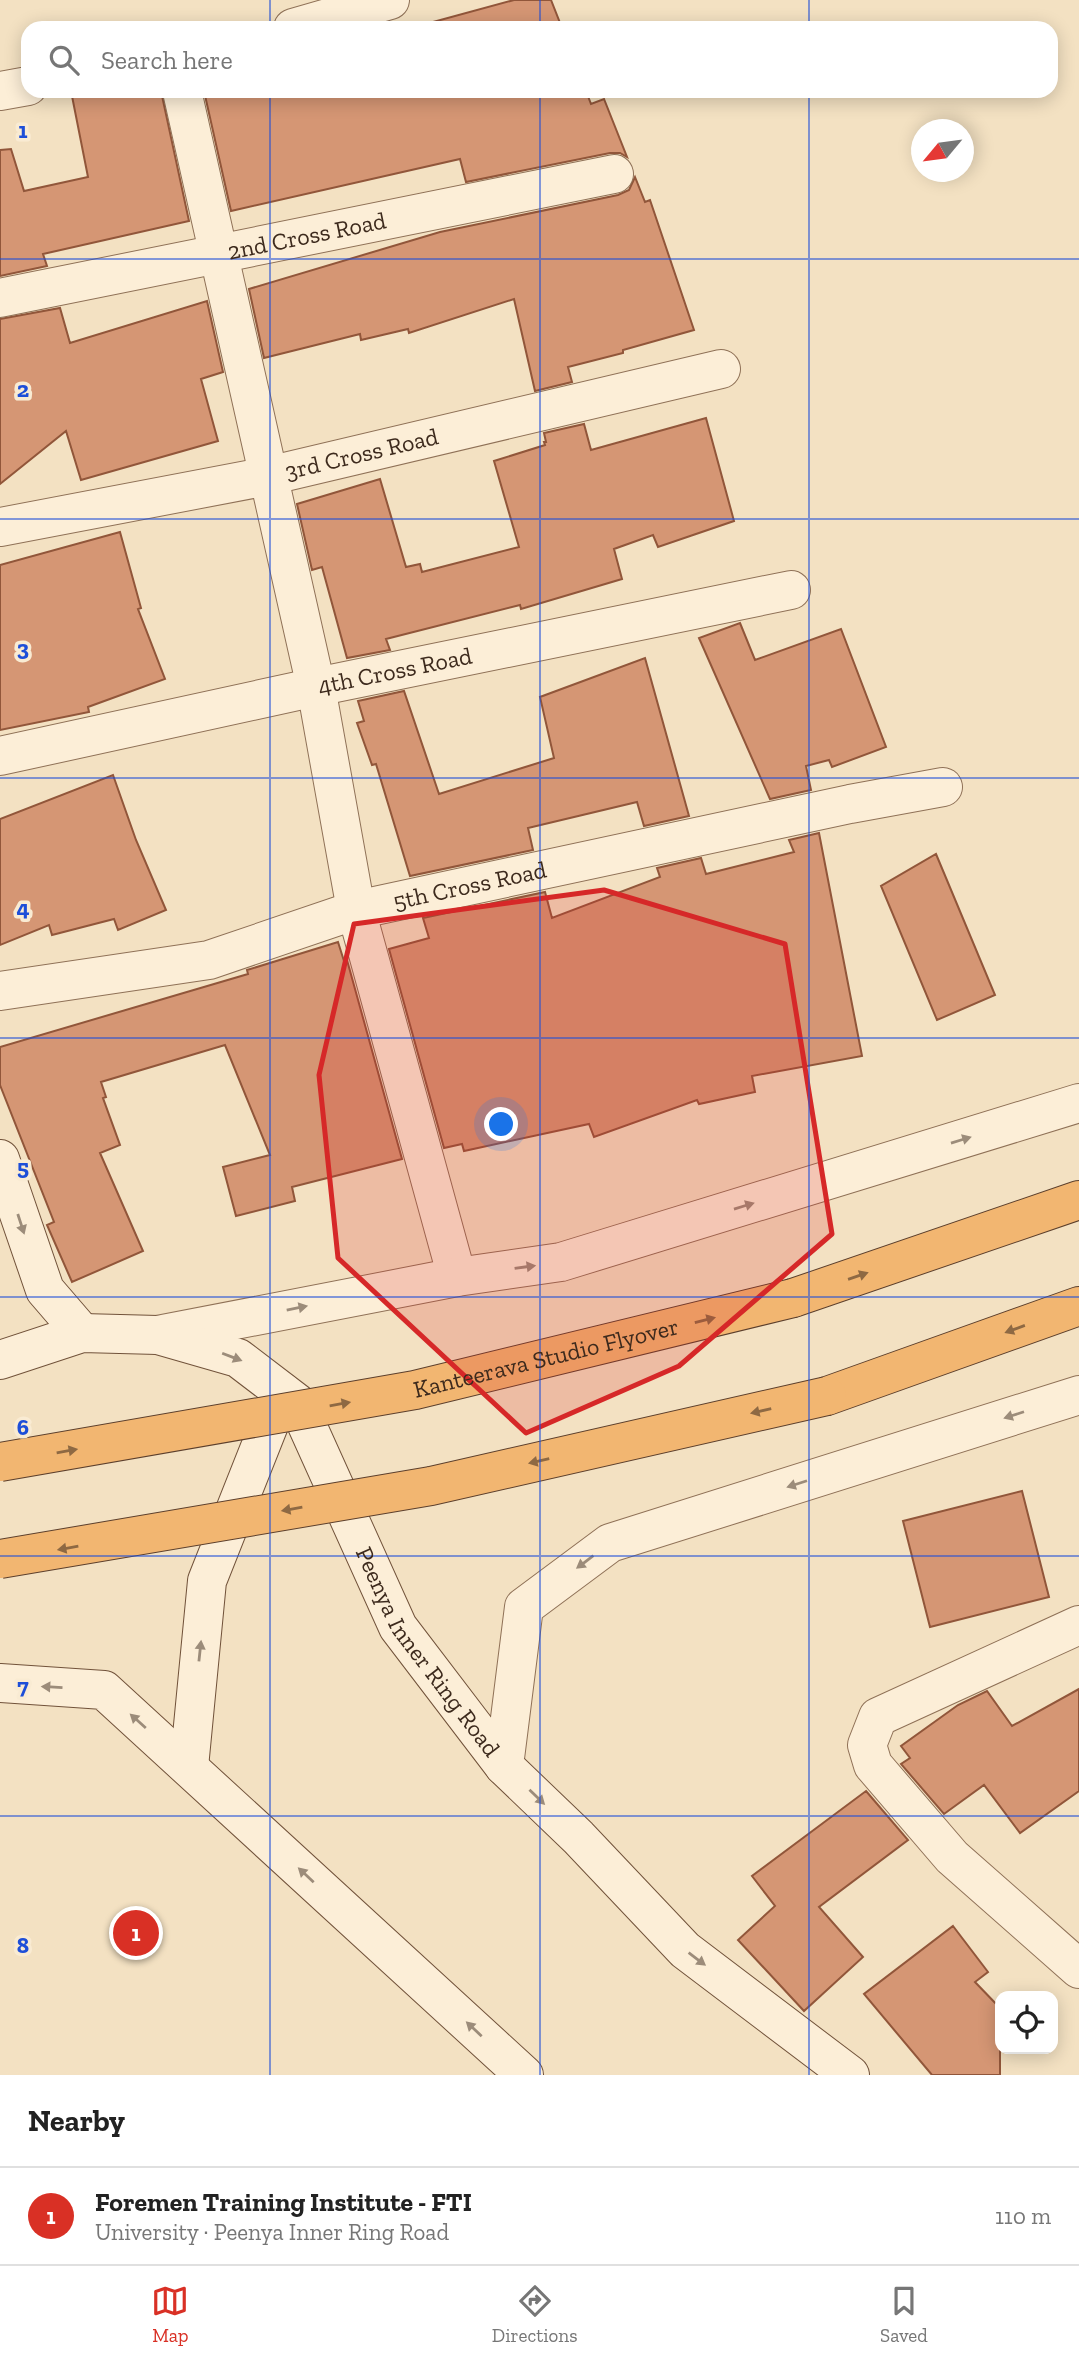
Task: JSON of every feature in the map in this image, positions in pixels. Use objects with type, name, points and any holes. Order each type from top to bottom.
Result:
[{"type":"highway","name":"Kanteerava Studio Flyover","points":[[0,1462],[415,1391],[793,1298],[1079,1200]]},
{"type":"highway","points":[[0,1559],[431,1486],[827,1396],[1079,1306]]},
{"type":"street","points":[[317,21],[390,0]]},
{"type":"street","points":[[0,91],[21,87]]},
{"type":"street","points":[[184,98],[316,687],[356,910],[457,1277]]},
{"type":"street","name":"2nd Cross Road","points":[[0,298],[614,174]]},
{"type":"street","name":"3rd Cross Road","points":[[0,527],[268,476],[722,369]]},
{"type":"street","name":"4th Cross Road","points":[[0,756],[316,687],[791,590]]},
{"type":"street","name":"5th Cross Road","points":[[0,991],[209,960],[356,910],[943,787]]},
{"type":"street","points":[[158,1335],[457,1277],[561,1262],[1079,1103]]},
{"type":"street","points":[[0,1159],[45,1290],[82,1333]]},
{"type":"street","name":"Peenya Inner Ring Road","points":[[0,1360],[82,1333],[158,1335],[238,1358],[297,1403],[398,1628],[505,1766],[578,1837],[685,1950],[850,2075]]},
{"type":"street","points":[[189,1767],[207,1581],[282,1392]]},
{"type":"street","points":[[505,1766],[524,1607],[610,1543],[1079,1395]]},
{"type":"street","points":[[1079,1625],[878,1717],[867,1745],[873,1765],[952,1857],[1079,1969]]},
{"type":"street","points":[[0,1684],[104,1690],[524,2075]]},
{"type":"highlighted area","points":[[604,890],[785,944],[832,1234],[679,1366],[526,1433],[338,1258],[319,1075],[354,924]]},
{"type":"building","points":[[514,0],[551,0],[559,21],[437,21]]},
{"type":"building","points":[[72,98],[163,98],[189,221],[43,254],[47,266],[0,276],[0,150],[11,149],[24,191],[88,177]]},
{"type":"building","points":[[206,98],[589,98],[591,104],[604,99],[627,157],[620,153],[610,153],[466,182],[460,159],[231,211]]},
{"type":"building","points":[[635,177],[645,202],[650,200],[694,330],[568,367],[572,382],[535,391],[514,299],[409,333],[408,329],[361,340],[360,334],[264,358],[249,289],[440,232],[618,195],[629,190]]},
{"type":"building","points":[[207,301],[223,372],[201,379],[218,441],[81,480],[66,431],[0,484],[0,319],[60,308],[70,343]]},
{"type":"building","points":[[706,418],[734,521],[658,547],[653,535],[614,549],[622,579],[521,609],[520,605],[386,639],[390,650],[347,658],[322,567],[312,570],[297,504],[380,479],[406,567],[420,564],[422,572],[519,547],[494,461],[545,445],[544,433],[584,424],[591,450]]},
{"type":"building","points":[[120,532],[141,608],[138,609],[165,679],[88,707],[89,712],[0,730],[0,565]]},
{"type":"building","points":[[740,623],[755,660],[841,629],[886,747],[832,767],[829,760],[806,766],[811,790],[770,799],[699,638]]},
{"type":"building","points":[[645,658],[689,816],[644,826],[637,802],[528,828],[533,850],[410,876],[376,764],[372,765],[357,723],[364,721],[358,701],[404,691],[439,794],[554,758],[540,697]]},
{"type":"building","points":[[113,775],[136,840],[166,910],[118,930],[114,919],[52,935],[49,925],[0,945],[0,819]]},
{"type":"building","points":[[819,833],[862,1056],[752,1076],[755,1092],[699,1104],[697,1100],[594,1137],[589,1124],[464,1151],[462,1144],[444,1148],[389,949],[429,938],[423,918],[545,892],[552,918],[660,877],[657,868],[701,858],[706,874],[794,852],[789,840]]},
{"type":"building","points":[[936,854],[995,995],[937,1020],[881,886]]},
{"type":"building","points":[[338,942],[344,961],[347,960],[402,1159],[292,1187],[295,1201],[236,1216],[223,1167],[270,1155],[225,1045],[101,1082],[106,1097],[103,1098],[120,1145],[100,1153],[143,1251],[72,1282],[47,1225],[54,1222],[0,1085],[0,1047],[248,974],[247,970]]},
{"type":"building","points":[[1022,1491],[1049,1597],[930,1627],[903,1521]]},
{"type":"building","points":[[1079,1689],[1079,1791],[1020,1833],[984,1785],[944,1814],[901,1764],[910,1758],[901,1746],[958,1705],[987,1691],[1012,1726]]},
{"type":"building","points":[[866,1791],[908,1840],[819,1907],[863,1957],[804,2011],[738,1940],[775,1906],[752,1876]]},
{"type":"building","points":[[953,1926],[988,1972],[975,1982],[995,2003],[995,2054],[1000,2054],[1000,2075],[932,2075],[864,1994]]},
{"type":"place","name":"Foremen Training Institute - FTI","points":[[136,1933]]}]
